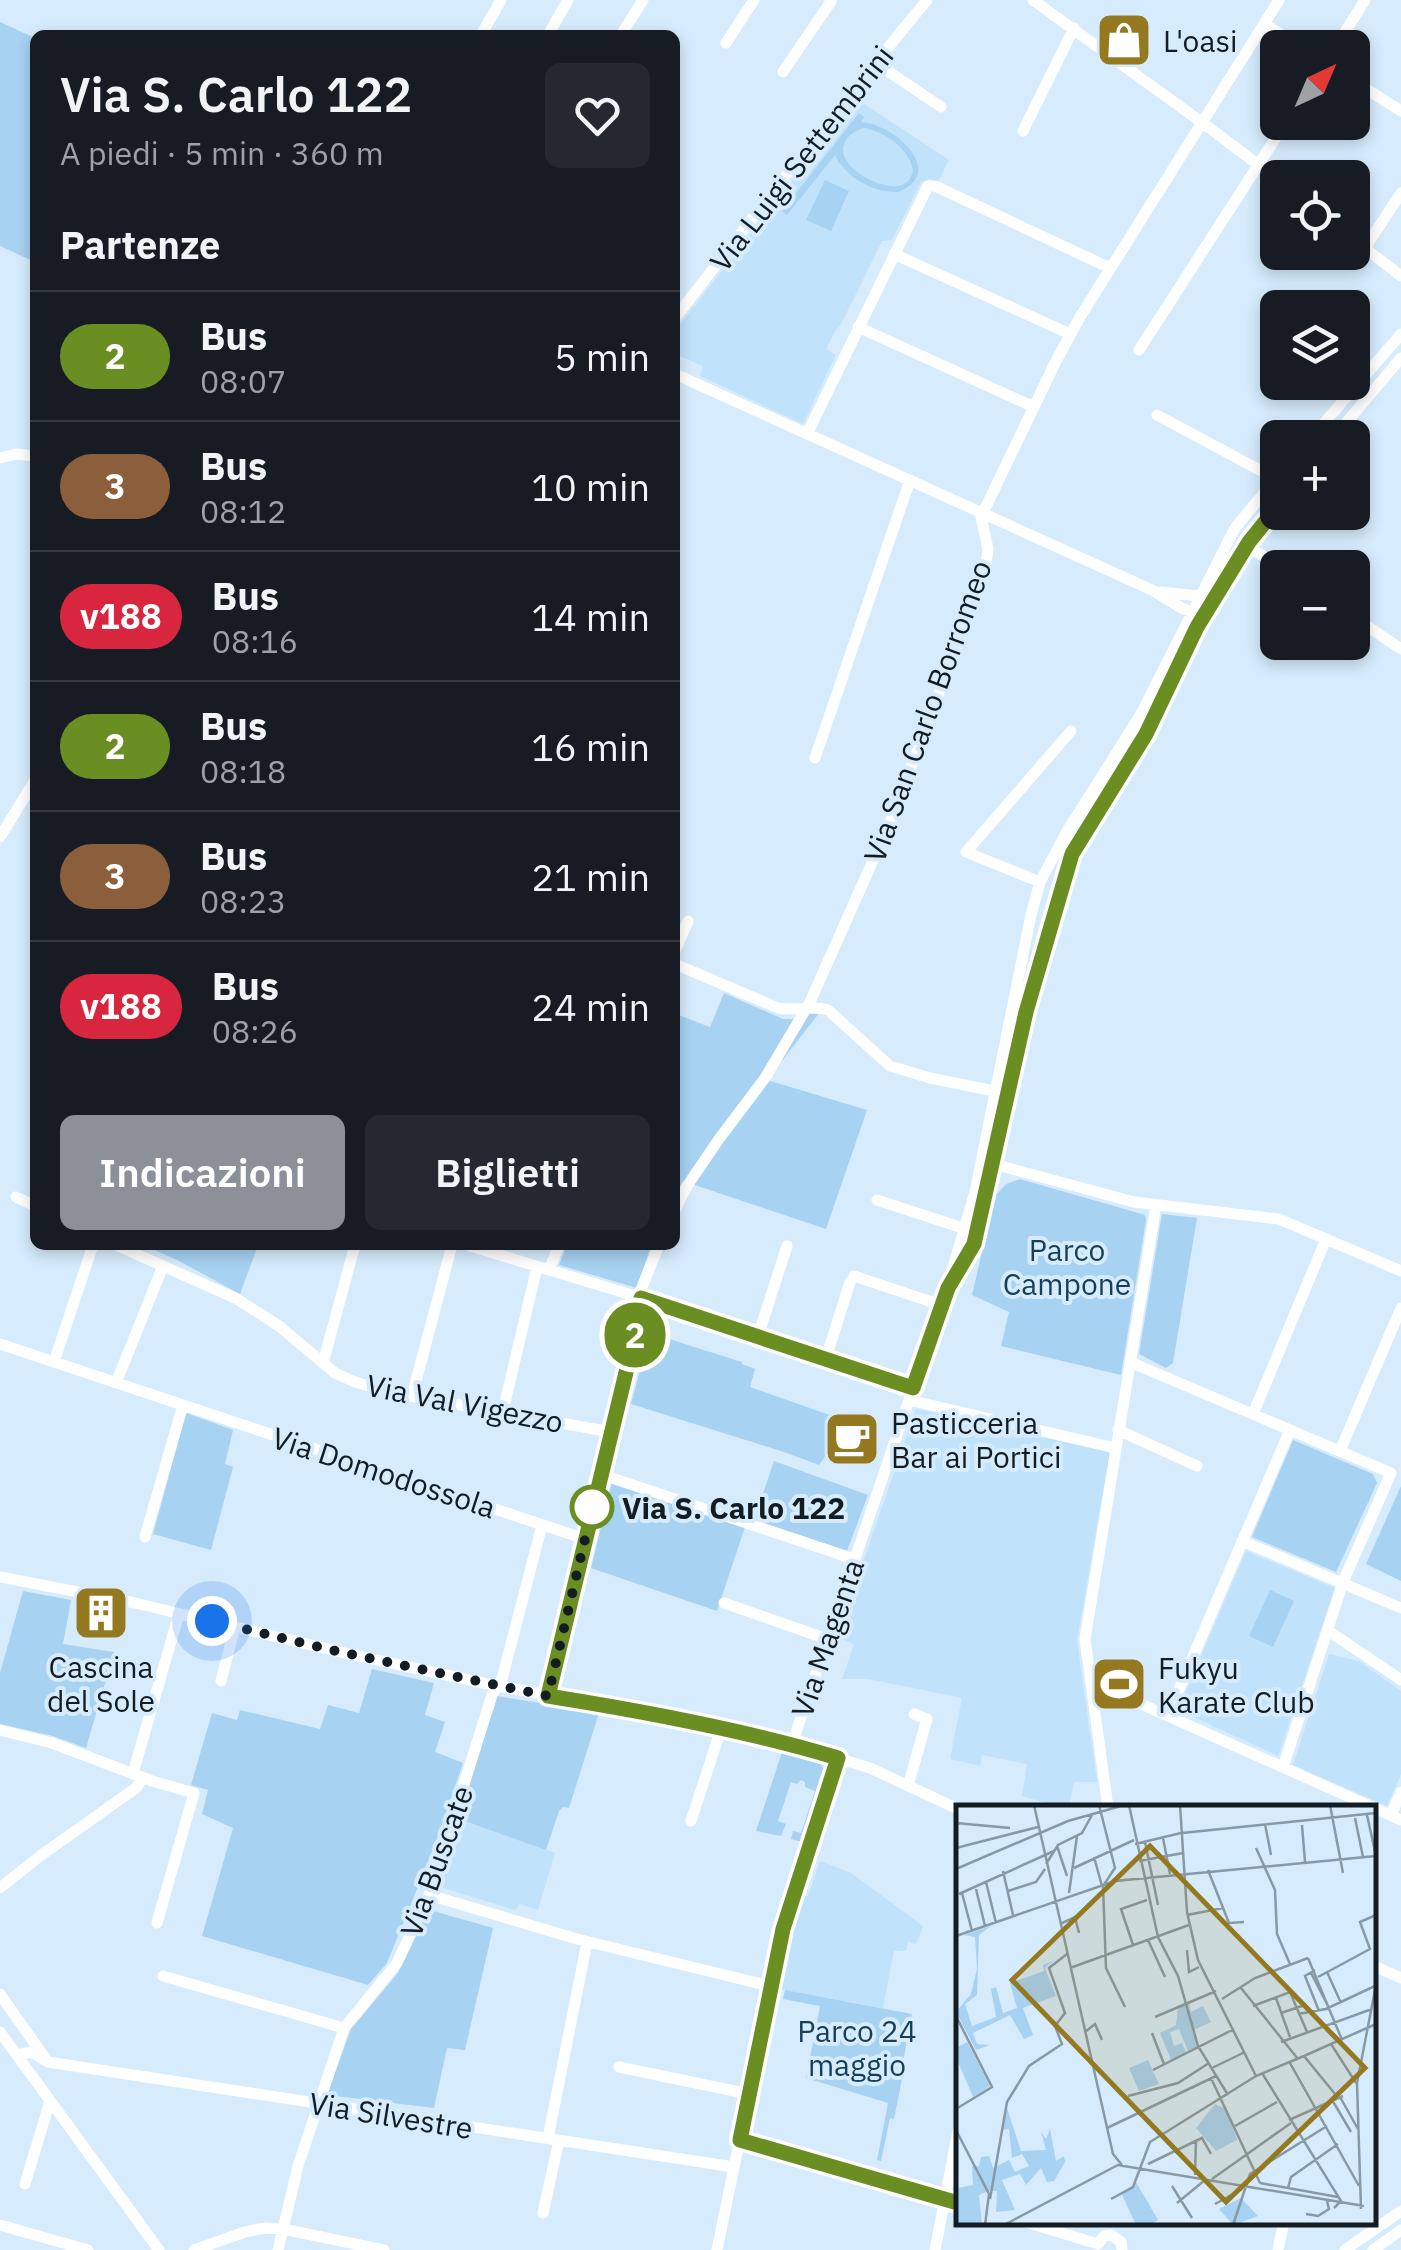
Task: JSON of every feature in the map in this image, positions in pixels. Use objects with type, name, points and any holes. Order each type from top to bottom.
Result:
[{"type":"street","points":[[483,30],[501,0]]},
{"type":"street","points":[[551,30],[568,0]]},
{"type":"street","points":[[624,30],[643,0]]},
{"type":"street","points":[[726,43],[754,0]]},
{"type":"street","points":[[783,72],[832,0]]},
{"type":"street","name":"Via Luigi Settembrini","points":[[680,312],[927,0]]},
{"type":"street","points":[[1033,0],[1259,166]]},
{"type":"street","points":[[983,513],[1070,334],[1279,0]]},
{"type":"street","points":[[1346,30],[1365,0]]},
{"type":"street","points":[[1266,24],[1275,30]]},
{"type":"street","points":[[1024,132],[1074,28]]},
{"type":"street","points":[[876,62],[941,106]]},
{"type":"street","points":[[1370,91],[1401,111]]},
{"type":"street","points":[[1139,350],[1275,140]]},
{"type":"street","points":[[807,434],[928,186],[1110,268]]},
{"type":"street","points":[[1370,242],[1401,193]]},
{"type":"street","points":[[1370,251],[1401,276]]},
{"type":"street","points":[[894,254],[1070,334]]},
{"type":"street","points":[[858,328],[1034,408]]},
{"type":"street","points":[[1326,420],[1401,334]]},
{"type":"street","points":[[1349,420],[1401,358]]},
{"type":"street","points":[[680,376],[1198,613]]},
{"type":"street","points":[[1157,416],[1260,469]]},
{"type":"street","points":[[0,458],[30,455]]},
{"type":"street","points":[[815,758],[910,480]]},
{"type":"street","name":"Via Magenta","points":[[792,1744],[941,1305],[971,1231],[1002,1092],[1030,915],[1040,882],[1146,734],[1190,638],[1200,595],[1237,524],[1260,498]]},
{"type":"street","name":"Via San Carlo Borromeo","points":[[680,1200],[719,1139],[769,1073],[810,1002],[891,820],[986,572],[988,553],[980,522],[983,513]]},
{"type":"street","name":"Via Magenta","points":[[1198,613],[1212,602],[1260,529]]},
{"type":"street","points":[[1247,546],[1260,555]]},
{"type":"street","points":[[1152,590],[1206,596],[1212,602]]},
{"type":"street","points":[[1370,628],[1401,649]]},
{"type":"street","points":[[1040,882],[966,852],[1071,731]]},
{"type":"street","points":[[0,838],[30,788]]},
{"type":"street","name":"Via Magenta","points":[[1002,1092],[1072,837]]},
{"type":"street","points":[[680,939],[688,921]]},
{"type":"street","points":[[680,966],[773,1006],[791,1010],[819,1008],[833,1013],[888,1065],[1002,1092]]},
{"type":"street","points":[[987,1162],[1126,1200],[1275,1218],[1401,1271]]},
{"type":"street","points":[[16,1197],[30,1204]]},
{"type":"street","points":[[877,1200],[971,1231]]},
{"type":"street","points":[[1108,1805],[1085,1640],[1156,1205]]},
{"type":"street","points":[[1252,1414],[1326,1239]]},
{"type":"street","points":[[758,1336],[788,1246]]},
{"type":"street","points":[[54,1362],[91,1250]]},
{"type":"street","name":"Via Val Vigezzo","points":[[127,1250],[238,1299],[284,1329],[322,1363],[355,1382],[384,1391],[611,1432]]},
{"type":"street","points":[[322,1363],[354,1250]]},
{"type":"street","points":[[412,1396],[451,1250]]},
{"type":"street","points":[[482,1250],[826,1358],[911,1394],[1115,1448]]},
{"type":"street","points":[[503,1411],[543,1269],[556,1250]]},
{"type":"street","points":[[548,1696],[642,1306],[640,1292],[658,1250]]},
{"type":"street","points":[[116,1382],[163,1266]]},
{"type":"street","points":[[826,1358],[852,1279],[941,1305]]},
{"type":"street","points":[[1340,1451],[1401,1308]]},
{"type":"street","name":"Via Domodossola","points":[[0,1344],[585,1538]]},
{"type":"street","points":[[1130,1362],[1392,1476],[1343,1582],[1282,1767]]},
{"type":"street","points":[[145,1537],[183,1405]]},
{"type":"street","points":[[1118,1430],[1197,1466]]},
{"type":"street","points":[[1168,1715],[1290,1430]]},
{"type":"street","points":[[600,1474],[854,1560]]},
{"type":"street","name":"Via Buscate","points":[[278,2250],[298,2166],[344,2028],[394,1968],[429,1895],[492,1695],[502,1679],[542,1524]]},
{"type":"street","points":[[1242,1541],[1401,1608]]},
{"type":"street","points":[[0,1576],[497,1686],[792,1744],[870,1768],[956,1808]]},
{"type":"street","points":[[724,1603],[827,1639]]},
{"type":"street","points":[[0,1888],[136,1788],[180,1614]]},
{"type":"street","points":[[221,1681],[235,1626]]},
{"type":"street","points":[[1327,1630],[1399,1679],[1401,1664]]},
{"type":"street","points":[[1092,1687],[1112,1690],[1369,1805]]},
{"type":"street","points":[[908,1786],[928,1720],[914,1714]]},
{"type":"street","points":[[0,1730],[52,1743],[194,1793],[156,1923]]},
{"type":"street","points":[[692,1821],[721,1730]]},
{"type":"street","points":[[717,2250],[783,1929],[838,1758]]},
{"type":"street","points":[[1396,1817],[1401,1792]]},
{"type":"street","points":[[429,1895],[588,1942],[770,1986]]},
{"type":"street","points":[[542,2213],[588,1942]]},
{"type":"street","points":[[1376,1967],[1401,1978]]},
{"type":"street","points":[[163,1976],[344,2028]]},
{"type":"street","points":[[0,1994],[48,2062],[28,2071]]},
{"type":"street","points":[[0,2032],[159,2250]]},
{"type":"street","name":"Via Silvestre","points":[[17,2055],[31,2052],[48,2062],[734,2167]]},
{"type":"street","points":[[620,2067],[749,2094]]},
{"type":"street","points":[[25,2184],[50,2101]]},
{"type":"street","points":[[740,2140],[952,2201]]},
{"type":"street","points":[[935,2250],[952,2201],[956,2155]]},
{"type":"street","points":[[1346,2250],[1401,2211]]},
{"type":"street","points":[[0,2225],[88,2250]]},
{"type":"street","points":[[1036,2225],[1098,2247],[1104,2236],[1115,2236],[1122,2250]]},
{"type":"street","points":[[1115,2236],[1118,2225]]},
{"type":"street","points":[[1278,2250],[1283,2225]]},
{"type":"street","points":[[194,2250],[265,2228],[384,2250]]},
{"type":"street","points":[[1373,2250],[1401,2230]]},
{"type":"street","points":[[1068,2250],[1072,2236]]},
{"type":"shaded area","points":[[863,103],[949,160],[938,182],[921,182],[892,240],[882,241],[826,349],[836,355],[803,424],[700,376],[703,366],[680,356],[680,325],[799,172],[806,177]]},
{"type":"shaded area","points":[[916,1409],[1110,1452],[1077,1640],[1097,1782],[1074,1782],[1069,1805],[1052,1805],[1022,1796],[1027,1764],[982,1755],[980,1766],[950,1759],[962,1698],[868,1679],[842,1679],[854,1644],[837,1637]]},
{"type":"shaded area","points":[[1246,1551],[1335,1588],[1278,1756],[1178,1710]]},
{"type":"shaded area","points":[[1329,1654],[1359,1661],[1401,1691],[1401,1774],[1387,1806],[1293,1765]]},
{"type":"shaded area","points":[[459,1819],[555,1853],[538,1910],[520,1904],[515,1910],[440,1887],[438,1882]]},
{"type":"shaded area","points":[[820,1861],[851,1873],[923,1926],[916,1944],[908,1942],[906,1951],[894,1951],[883,2008],[778,1989],[801,1895],[808,1896]]},
{"type":"green space","points":[[0,22],[30,36],[30,260],[0,246]]},
{"type":"green space","points":[[859,113],[864,117],[861,122],[874,124],[900,139],[917,161],[918,173],[912,183],[898,192],[889,192],[853,177],[835,155],[787,215],[782,211]],"holes":[[[865,128],[896,143],[908,156],[913,172],[904,184],[873,181],[846,160],[843,151],[849,136]]]},
{"type":"green space","points":[[825,180],[849,191],[831,231],[806,220]]},
{"type":"green space","points":[[724,993],[783,1019],[820,1012],[767,1080],[867,1110],[826,1229],[683,1181],[680,1187],[680,1016],[710,1027]]},
{"type":"green space","name":"Parco Campone","points":[[1020,1179],[1145,1215],[1121,1375],[1001,1346],[1009,1312],[972,1295],[995,1196],[1006,1184]]},
{"type":"green space","points":[[1162,1214],[1197,1218],[1173,1363],[1166,1368],[1139,1354]]},
{"type":"green space","points":[[154,1250],[256,1250],[240,1294]]},
{"type":"green space","points":[[565,1250],[649,1250],[637,1288],[559,1265]]},
{"type":"green space","points":[[650,1333],[742,1362],[755,1369],[750,1387],[841,1419],[830,1450],[819,1465],[631,1404]]},
{"type":"green space","points":[[186,1413],[233,1430],[225,1464],[233,1467],[211,1550],[153,1534]]},
{"type":"green space","points":[[1293,1440],[1373,1474],[1377,1483],[1336,1572],[1252,1537]]},
{"type":"green space","points":[[774,1461],[868,1495],[847,1551],[754,1520]]},
{"type":"green space","points":[[612,1482],[745,1527],[717,1611],[591,1568]]},
{"type":"green space","points":[[1401,1486],[1401,1581],[1366,1564]]},
{"type":"green space","points":[[1270,1590],[1294,1601],[1273,1647],[1249,1636]]},
{"type":"green space","points":[[23,1591],[71,1600],[63,1644],[114,1652],[86,1748],[0,1724],[0,1673]]},
{"type":"green space","points":[[372,1669],[434,1683],[425,1715],[445,1722],[435,1752],[463,1763],[387,1963],[368,1985],[202,1936],[233,1828],[202,1814],[208,1790],[191,1785],[212,1713],[237,1720],[240,1710],[320,1729],[328,1705],[359,1713]]},
{"type":"green space","points":[[497,1696],[599,1713],[569,1808],[559,1811],[546,1850],[459,1819]]},
{"type":"green space","points":[[783,1749],[817,1758],[826,1773],[802,1842],[791,1839],[793,1831],[801,1833],[815,1791],[805,1787],[801,1780],[797,1784],[791,1782],[778,1821],[786,1824],[781,1836],[756,1831]]},
{"type":"green space","points":[[426,1909],[493,1928],[465,2050],[447,2048],[434,2108],[327,2095],[351,2029],[398,1973]]},
{"type":"green space","name":"Parco 24 maggio","points":[[785,1990],[912,2014],[894,2119],[890,2118],[881,2161],[877,2160],[888,2103],[806,2078],[820,2006],[783,1999]]},
{"type":"bus line","name":"2","points":[[956,2202],[740,2140],[783,1929],[838,1758],[792,1744],[548,1696],[641,1298],[913,1388],[948,1288],[978,1231],[1026,1012],[1072,854],[1146,734],[1197,627],[1260,528]]},
{"type":"place","name":"L'oasi","points":[[1124,40]]},
{"type":"place","name":"Pasticceria Bar ai Portici","points":[[852,1439]]},
{"type":"place","name":"Via S. Carlo 122","points":[[592,1507]]},
{"type":"place","name":"Cascina del Sole","points":[[101,1613]]},
{"type":"place","name":"Fukyu Karate Club","points":[[1119,1684]]},
{"type":"route","points":[[212,1621],[548,1696],[594,1501],[592,1507]]}]
